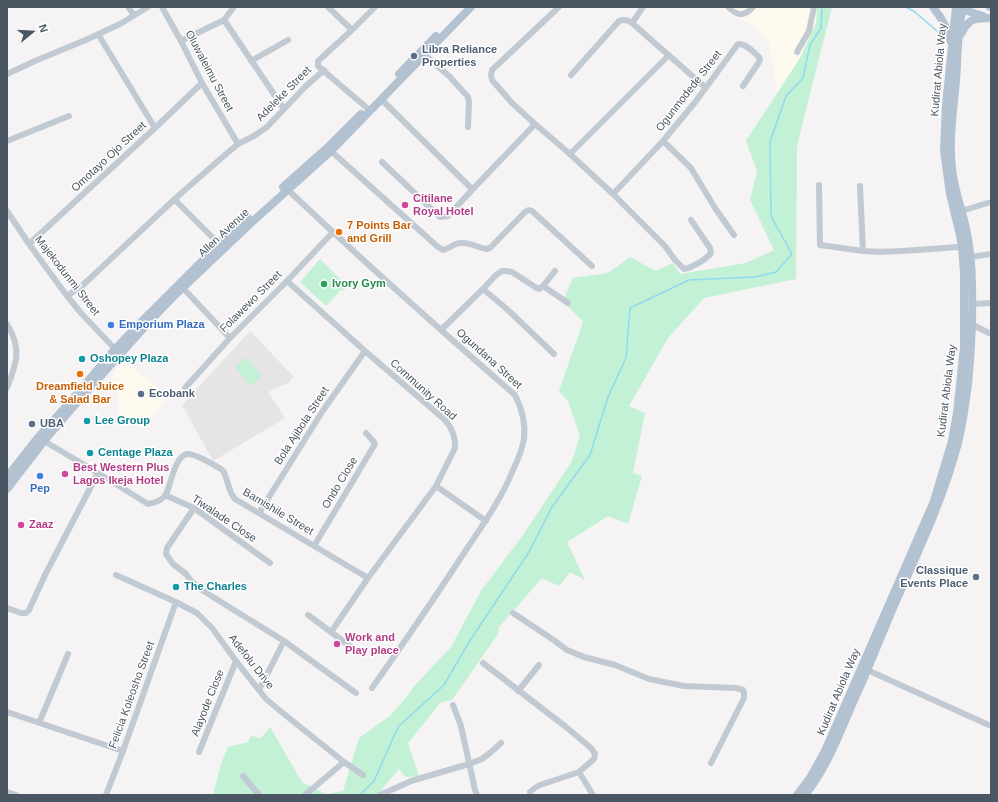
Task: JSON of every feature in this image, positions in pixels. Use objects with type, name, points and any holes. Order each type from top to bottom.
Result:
[{"type":"main road","name":"Allen Avenue","points":[[7,477],[36,440],[115,349],[148,314],[219,244],[328,147],[464,7]]},
{"type":"main road","name":"Allen Avenue","points":[[7,489],[44,441],[149,322],[223,248],[331,152],[471,7]]},
{"type":"main road","points":[[933,7],[943,22],[952,45]]},
{"type":"main road","points":[[958,8],[991,18]]},
{"type":"main road","name":"Kudirat Abiola Way","points":[[797,795],[813,773],[825,751],[893,608],[932,520],[959,442],[966,405],[971,357],[973,324],[972,285],[966,228],[958,213],[949,187],[944,151],[946,105],[952,45],[958,8]]},
{"type":"main road","name":"Kudirat Abiola Way","points":[[805,795],[821,773],[829,758],[864,669],[934,501],[952,441],[957,413],[964,347],[962,248],[951,157],[959,36],[958,8]]},
{"type":"main road","points":[[959,36],[967,24],[974,19],[991,18]]},
{"type":"street","points":[[128,7],[134,15]]},
{"type":"street","points":[[7,74],[120,24],[148,7]]},
{"type":"street","name":"Oluwaleimu Street","points":[[162,7],[202,83],[238,144]]},
{"type":"street","points":[[181,41],[224,20],[234,7]]},
{"type":"street","points":[[328,7],[352,30]]},
{"type":"street","name":"Adeleke Street","points":[[68,296],[84,284],[238,144],[267,127],[304,87],[324,70],[318,66],[318,61],[375,7]]},
{"type":"street","points":[[559,7],[492,70],[492,80],[512,103],[613,194],[665,246],[675,260],[684,269],[703,260],[711,253],[710,248],[691,220]]},
{"type":"street","points":[[632,23],[643,7]]},
{"type":"street","points":[[728,7],[734,13],[743,14],[753,7]]},
{"type":"street","points":[[797,52],[808,31],[814,7]]},
{"type":"street","points":[[571,75],[619,21],[626,19],[669,54],[706,88]]},
{"type":"street","points":[[224,20],[284,109]]},
{"type":"street","points":[[98,34],[155,128]]},
{"type":"street","points":[[251,61],[288,40]]},
{"type":"street","name":"Ogunmodede Street","points":[[613,194],[663,141],[706,88],[738,44],[745,45],[759,56],[760,59],[743,86]]},
{"type":"street","points":[[570,154],[669,54]]},
{"type":"street","points":[[425,55],[450,77],[468,97],[468,127]]},
{"type":"street","points":[[324,70],[367,108]]},
{"type":"street","name":"Omotayo Ojo Street","points":[[29,244],[202,83]]},
{"type":"street","points":[[382,100],[472,189]]},
{"type":"street","points":[[7,140],[69,116]]},
{"type":"street","points":[[382,162],[440,217],[448,216],[535,124]]},
{"type":"street","points":[[663,141],[691,168],[715,208],[734,235]]},
{"type":"street","points":[[331,152],[443,250],[455,244],[462,243],[468,243],[487,250],[525,212],[529,210],[532,211],[592,266]]},
{"type":"street","points":[[818,185],[820,245],[877,252],[962,248]]},
{"type":"street","points":[[860,186],[863,251]]},
{"type":"street","name":"Ogundana Street","points":[[288,190],[515,395],[521,407],[524,423],[524,439],[518,460],[507,486],[414,628],[372,688]]},
{"type":"street","points":[[175,200],[219,244]]},
{"type":"street","points":[[958,213],[991,202]]},
{"type":"street","name":"Majekodunmi Street","points":[[7,211],[29,244],[81,313],[115,349]]},
{"type":"street","name":"Folawewo Street","points":[[185,388],[230,338],[333,232]]},
{"type":"street","points":[[970,257],[991,254]]},
{"type":"street","points":[[442,330],[484,289],[496,275],[502,271],[512,272],[539,289],[544,286],[555,271]]},
{"type":"street","name":"Community Road","points":[[287,281],[445,420],[454,433],[455,448],[436,486],[368,578],[331,632]]},
{"type":"street","points":[[544,286],[568,303]]},
{"type":"street","points":[[182,288],[230,338]]},
{"type":"street","points":[[484,289],[554,354]]},
{"type":"street","points":[[972,304],[991,303]]},
{"type":"street","points":[[7,324],[13,335],[17,353],[17,359],[7,388]]},
{"type":"street","points":[[973,324],[991,334]]},
{"type":"street","name":"Bola Ajibola Street","points":[[259,513],[322,412],[365,351]]},
{"type":"street","name":"Ondo Close","points":[[314,546],[375,444],[366,433]]},
{"type":"street","points":[[44,441],[148,504],[154,504],[165,495]]},
{"type":"street","name":"Bamishile Street","points":[[165,495],[171,477],[182,457],[188,454],[195,456],[224,472],[231,493],[235,499],[368,578]]},
{"type":"street","points":[[7,608],[21,613],[26,613],[29,610],[45,575],[98,473]]},
{"type":"street","points":[[436,486],[486,520]]},
{"type":"street","name":"Tiwalade Close","points":[[165,495],[194,508],[270,563]]},
{"type":"street","points":[[194,508],[167,548],[166,554],[173,564],[205,592],[284,641],[356,693]]},
{"type":"street","name":"Adefolu Drive","points":[[116,576],[176,602],[197,613],[212,628],[266,699],[344,762],[363,775]]},
{"type":"street","name":"Felicia Koleosho Street","points":[[106,795],[176,602]]},
{"type":"street","points":[[513,613],[567,650],[584,657],[615,665],[649,679],[684,686],[736,688],[743,690],[744,698],[711,762]]},
{"type":"street","points":[[308,616],[356,651]]},
{"type":"street","points":[[260,690],[284,641]]},
{"type":"street","points":[[39,723],[68,654]]},
{"type":"street","name":"Alayode Close","points":[[199,752],[236,661]]},
{"type":"street","points":[[483,663],[566,726],[591,748],[595,754],[594,760],[579,772],[540,785],[530,792]]},
{"type":"street","points":[[518,690],[539,665]]},
{"type":"street","points":[[864,669],[991,726]]},
{"type":"street","points":[[453,705],[461,726],[477,795]]},
{"type":"street","points":[[7,712],[123,751]]},
{"type":"street","points":[[380,795],[411,781],[482,759],[501,743]]},
{"type":"street","points":[[305,795],[344,762]]},
{"type":"street","points":[[579,772],[592,795]]},
{"type":"street","points":[[243,776],[259,795]]},
{"type":"street","points":[[7,792],[16,795]]},
{"type":"shaded area","points":[[721,7],[817,7],[816,23],[800,58],[777,94],[769,43],[753,25],[730,15]]},
{"type":"shaded area","points":[[250,331],[293,376],[290,382],[268,392],[285,418],[213,461],[182,405]]},
{"type":"shaded area","name":"Ecobank","points":[[124,361],[169,397],[152,417],[121,426],[117,391],[112,376]]},
{"type":"green space","points":[[817,7],[832,7],[797,146],[796,279],[704,298],[668,338],[629,406],[645,413],[633,473],[642,476],[628,524],[608,516],[567,542],[585,580],[570,572],[559,586],[542,578],[499,627],[498,634],[452,700],[441,702],[408,743],[419,776],[405,777],[399,769],[377,795],[213,795],[221,764],[228,747],[248,742],[251,736],[261,738],[270,727],[302,782],[326,794],[343,791],[359,738],[390,716],[415,685],[451,647],[481,591],[523,535],[572,461],[580,436],[568,401],[559,391],[583,322],[563,301],[573,278],[608,273],[630,257],[656,271],[673,263],[680,274],[746,263],[774,250],[750,200],[757,171],[746,141],[800,58],[816,23]]},
{"type":"green space","name":"Ivory Gym","points":[[320,259],[347,286],[344,290],[341,290],[326,306],[300,282]]},
{"type":"green space","points":[[246,357],[262,376],[251,386],[235,367]]},
{"type":"waterway","points":[[360,795],[374,781],[398,727],[444,685],[469,642],[529,552],[552,507],[590,455],[608,397],[626,358],[630,308],[689,280],[755,277],[776,272],[792,254],[771,216],[770,142],[786,96],[803,78],[810,45],[821,28],[822,7]]},
{"type":"waterway","points":[[906,7],[915,12],[937,31]]},
{"type":"place","name":"Libra Reliance Properties","points":[[414,56]]},
{"type":"place","name":"Citilane Royal Hotel","points":[[405,205]]},
{"type":"place","name":"7 Points Bar and Grill","points":[[339,232]]},
{"type":"place","name":"Ivory Gym","points":[[324,284]]},
{"type":"place","name":"Emporium Plaza","points":[[111,325]]},
{"type":"place","name":"Oshopey Plaza","points":[[82,359]]},
{"type":"place","name":"Dreamfield Juice & Salad Bar","points":[[80,374]]},
{"type":"place","name":"Ecobank","points":[[141,394]]},
{"type":"place","name":"Lee Group","points":[[87,421]]},
{"type":"place","name":"UBA","points":[[32,424]]},
{"type":"place","name":"Centage Plaza","points":[[90,453]]},
{"type":"place","name":"Best Western Plus Lagos Ikeja Hotel","points":[[65,474]]},
{"type":"place","name":"Pep","points":[[40,476]]},
{"type":"place","name":"Zaaz","points":[[21,525]]},
{"type":"place","name":"Classique Events Place","points":[[976,577]]},
{"type":"place","name":"The Charles","points":[[176,587]]},
{"type":"place","name":"Work and Play place","points":[[337,644]]}]
